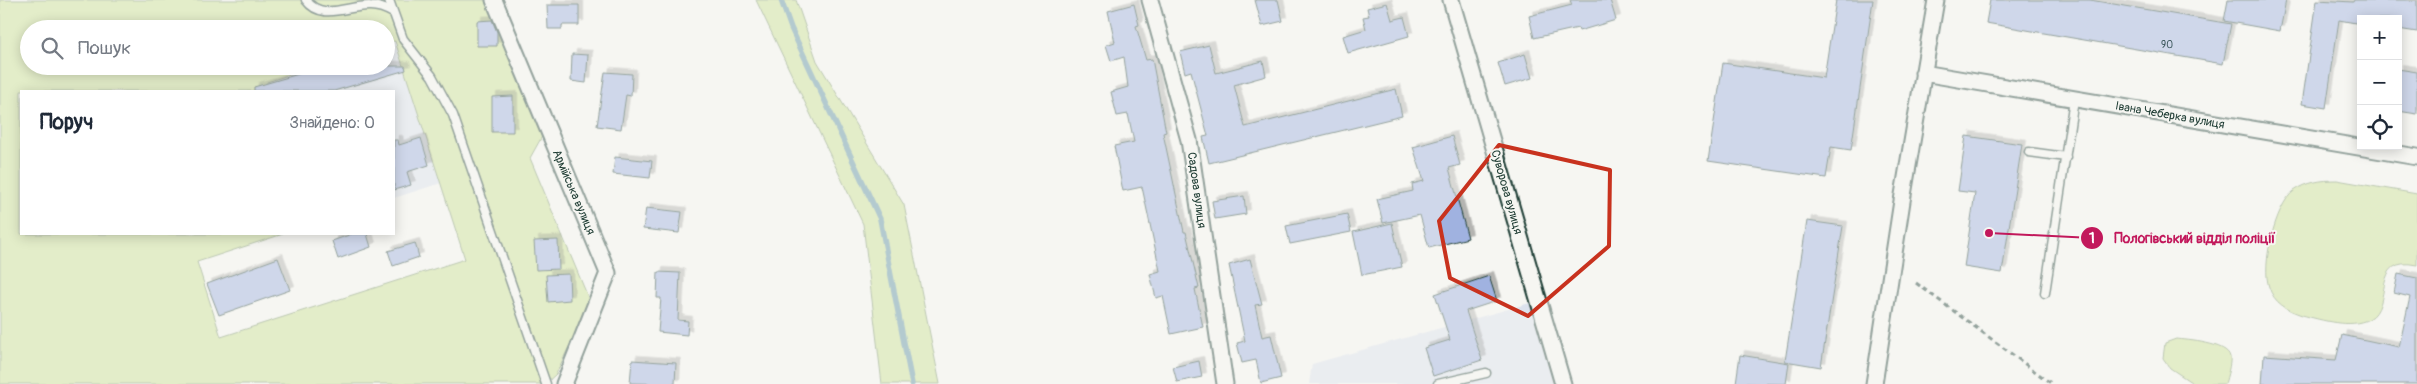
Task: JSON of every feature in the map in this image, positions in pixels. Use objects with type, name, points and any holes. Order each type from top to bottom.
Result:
[{"type":"street","name":"Армійська вулиця","points":[[494,0],[608,273],[564,384]]},
{"type":"street","name":"Садова вулиця","points":[[1150,0],[1190,140],[1225,384]]},
{"type":"street","name":"Суворова вулиця","points":[[1451,0],[1563,384]]},
{"type":"street","points":[[1874,384],[1936,0]]},
{"type":"street","name":"Івана Чеберка вулиця","points":[[1923,73],[2417,157]]},
{"type":"lane","points":[[306,0],[315,9],[326,12],[368,6],[393,13]]},
{"type":"lane","points":[[389,0],[403,39],[432,76],[453,115],[546,384]]},
{"type":"lane","points":[[2045,293],[2074,99]]},
{"type":"lane","points":[[2029,152],[2066,157]]},
{"type":"lane","points":[[1438,384],[1486,373]]},
{"type":"path","points":[[1916,283],[2052,384]]},
{"type":"highlighted area","points":[[1499,145],[1610,170],[1609,246],[1528,316],[1450,278],[1439,221]]},
{"type":"shaded area","points":[[395,41],[441,183],[395,198],[395,90],[269,90],[266,82],[287,75],[395,75]]},
{"type":"shaded area","points":[[1530,303],[1553,384],[1309,384],[1312,364]]},
{"type":"green space","points":[[0,0],[490,0],[545,131],[530,158],[590,302],[556,374],[545,384],[0,384]]},
{"type":"green space","points":[[756,0],[796,0],[817,61],[904,205],[940,384],[882,384],[863,224]]},
{"type":"green space","points":[[2337,180],[2417,194],[2417,265],[2402,264],[2393,267],[2388,274],[2376,313],[2369,319],[2361,322],[2336,323],[2291,311],[2278,302],[2271,293],[2267,277],[2268,251],[2271,236],[2287,198],[2294,191],[2309,184]]},
{"type":"green space","points":[[2176,339],[2215,345],[2228,352],[2230,363],[2225,384],[2194,384],[2170,368],[2163,358],[2165,343]]},
{"type":"building","points":[[1255,0],[1278,0],[1283,21],[1262,26]]},
{"type":"building","points":[[1570,0],[1610,0],[1616,20],[1579,31],[1578,28],[1534,38],[1529,16],[1572,5]]},
{"type":"building","points":[[1836,0],[1873,0],[1851,150],[1831,147],[1826,178],[1708,161],[1723,63],[1824,78]]},
{"type":"building","points":[[1990,0],[2090,0],[2231,24],[2223,64],[1986,23]]},
{"type":"building","points":[[2228,0],[2286,0],[2280,31],[2224,21]]},
{"type":"building","points":[[2317,0],[2353,2],[2354,0],[2417,0],[2417,32],[2402,30],[2402,15],[2357,15],[2357,23],[2339,20],[2326,108],[2302,104]]},
{"type":"building","points":[[1387,3],[1392,20],[1404,17],[1409,36],[1348,53],[1343,36],[1366,29],[1363,17],[1369,16],[1367,8]]},
{"type":"building","points":[[1134,4],[1139,25],[1136,26],[1146,60],[1152,59],[1166,132],[1163,133],[1184,232],[1186,232],[1199,288],[1195,289],[1203,327],[1171,334],[1163,296],[1156,298],[1150,274],[1160,271],[1142,187],[1123,191],[1114,146],[1134,142],[1128,114],[1117,116],[1111,92],[1128,87],[1124,57],[1111,61],[1106,45],[1115,42],[1108,11]]},
{"type":"building","points":[[547,5],[579,5],[579,25],[562,25],[562,29],[548,29]]},
{"type":"building","points":[[492,20],[497,32],[497,46],[477,46],[477,21]]},
{"type":"building","points":[[1209,45],[1216,73],[1263,61],[1266,76],[1234,85],[1245,127],[1396,89],[1402,116],[1209,163],[1203,137],[1208,136],[1191,71],[1185,73],[1180,52]]},
{"type":"building","points":[[572,54],[588,55],[586,83],[571,81]]},
{"type":"building","points":[[1525,54],[1532,78],[1505,86],[1498,63]]},
{"type":"building","points":[[395,66],[405,66],[406,70],[395,73]]},
{"type":"building","points":[[2402,70],[2417,72],[2417,114],[2402,112]]},
{"type":"building","points":[[605,72],[632,74],[631,96],[626,95],[621,129],[597,126]]},
{"type":"building","points":[[295,75],[389,75],[337,90],[254,90],[254,87]]},
{"type":"building","points":[[513,96],[513,132],[492,132],[492,97]]},
{"type":"building","points":[[1452,136],[1460,165],[1449,168],[1468,238],[1429,248],[1420,215],[1383,223],[1377,199],[1413,191],[1412,184],[1424,181],[1413,147]]},
{"type":"building","points":[[1966,136],[2022,144],[2002,273],[1964,267],[1975,193],[1958,191]]},
{"type":"building","points":[[421,138],[429,165],[407,172],[411,185],[395,190],[395,140],[398,140],[399,145]]},
{"type":"building","points":[[615,157],[652,161],[650,178],[613,174]]},
{"type":"building","points":[[1244,196],[1246,214],[1215,219],[1212,201]]},
{"type":"building","points":[[646,208],[682,212],[679,233],[643,229]]},
{"type":"building","points":[[1347,214],[1351,232],[1290,244],[1286,226]]},
{"type":"building","points":[[1807,221],[1843,226],[1821,367],[1785,361]]},
{"type":"building","points":[[1392,223],[1402,267],[1362,275],[1353,232]]},
{"type":"building","points":[[349,235],[367,235],[371,247],[338,259],[332,241]]},
{"type":"building","points":[[558,240],[559,269],[536,270],[534,241]]},
{"type":"building","points":[[415,243],[419,257],[393,266],[388,251]]},
{"type":"building","points":[[278,258],[290,290],[219,315],[207,284]]},
{"type":"building","points":[[1250,259],[1262,304],[1255,305],[1262,337],[1271,335],[1281,378],[1261,383],[1256,360],[1242,363],[1237,343],[1245,341],[1229,265]]},
{"type":"building","points":[[658,272],[680,273],[678,320],[688,321],[687,335],[658,332],[661,298],[657,298]]},
{"type":"building","points":[[569,274],[570,300],[548,302],[546,275]]},
{"type":"building","points":[[2398,274],[2417,278],[2417,384],[2262,384],[2264,355],[2336,360],[2342,335],[2399,347],[2410,297],[2394,293]]},
{"type":"building","points":[[1489,276],[1497,301],[1466,311],[1482,360],[1433,376],[1424,348],[1450,340],[1435,294]]},
{"type":"building","points":[[1740,355],[1789,363],[1786,384],[1736,383]]},
{"type":"building","points":[[632,360],[676,363],[675,384],[630,383]]},
{"type":"building","points":[[1199,361],[1202,377],[1177,382],[1173,367]]},
{"type":"waterway","points":[[781,0],[791,28],[880,219],[912,384]]},
{"type":"place","name":"Пологівський відділ поліції","points":[[1989,233]]}]
